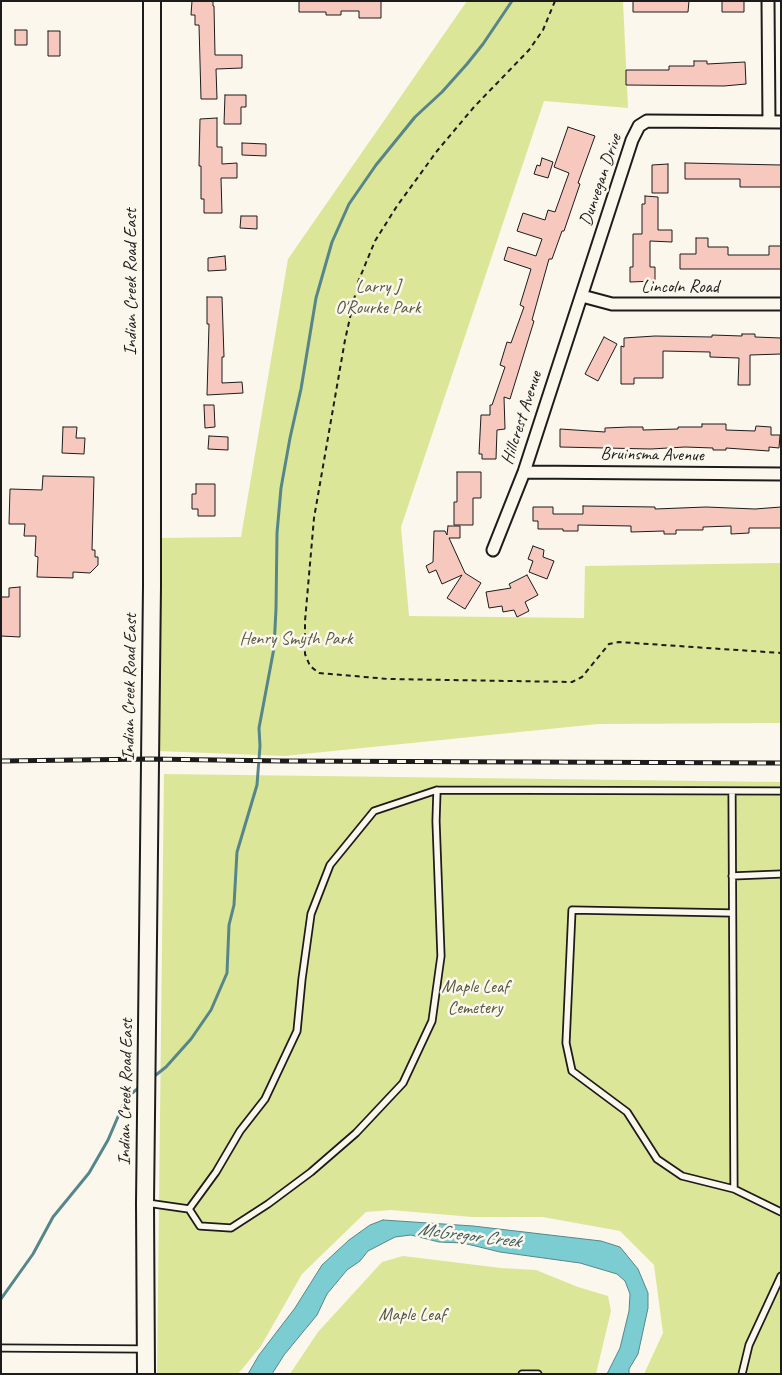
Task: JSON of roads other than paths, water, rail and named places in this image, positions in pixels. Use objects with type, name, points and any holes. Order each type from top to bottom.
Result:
[{"type":"main road","name":"Indian Creek Road East","points":[[146,1374],[145,1203],[152,586],[152,1]]},
{"type":"street","points":[[768,1],[769,122]]},
{"type":"street","name":"Dunvegan Drive","points":[[582,296],[632,140],[639,126],[647,121],[781,122]]},
{"type":"street","name":"Lincoln Road","points":[[582,296],[612,304],[781,304]]},
{"type":"street","name":"Hillcrest Avenue","points":[[493,550],[524,472],[582,296]]},
{"type":"street","name":"Bruinsma Avenue","points":[[524,472],[781,474]]},
{"type":"lane","points":[[189,1209],[216,1172],[240,1131],[265,1099],[296,1031],[311,914],[330,866],[374,811],[438,790],[781,791]]},
{"type":"lane","points":[[145,1203],[189,1209],[200,1226],[231,1228],[268,1204],[326,1159],[356,1133],[403,1083],[432,1021],[441,956],[436,821],[438,790]]},
{"type":"lane","points":[[732,791],[734,1189]]},
{"type":"lane","points":[[732,876],[781,874]]},
{"type":"lane","points":[[732,914],[572,910],[566,1043],[572,1071],[627,1112],[657,1159],[682,1176],[734,1189],[781,1212]]},
{"type":"lane","points":[[742,1374],[750,1346],[781,1276]]},
{"type":"lane","points":[[1,1348],[146,1349]]},
{"type":"lane","points":[[522,1374],[538,1374]]},
{"type":"water","name":"McGregor Creek","points":[[383,1220],[473,1226],[601,1241],[620,1247],[638,1269],[648,1293],[648,1308],[638,1354],[629,1369],[629,1374],[607,1374],[620,1348],[629,1311],[630,1294],[625,1281],[617,1274],[580,1263],[500,1252],[463,1243],[439,1242],[411,1235],[395,1237],[368,1251],[360,1261],[347,1270],[327,1294],[317,1315],[284,1355],[272,1374],[248,1374],[259,1355],[295,1308],[322,1265],[349,1240],[370,1225]]},
{"type":"waterway","points":[[152,1078],[166,1067],[191,1039],[211,1010],[227,973],[229,925],[234,905],[237,852],[257,785],[260,746],[259,728],[274,648],[277,533],[281,488],[301,389],[316,298],[332,242],[349,204],[376,165],[415,117],[442,92],[467,64],[512,1]]},
{"type":"waterway","points":[[1,1299],[33,1254],[53,1217],[89,1173],[108,1140],[126,1098],[141,1086]]},
{"type":"railway","points":[[1,761],[150,759],[781,763]]},
{"type":"park label","name":"Larry J O'Rourke Park","points":[[378,297]]},
{"type":"park label","name":"Henry Smyth Park","points":[[296,639]]},
{"type":"park label","name":"Maple Leaf Cemetery","points":[[475,998]]},
{"type":"park label","name":"Maple Leaf","points":[[412,1315]]}]
